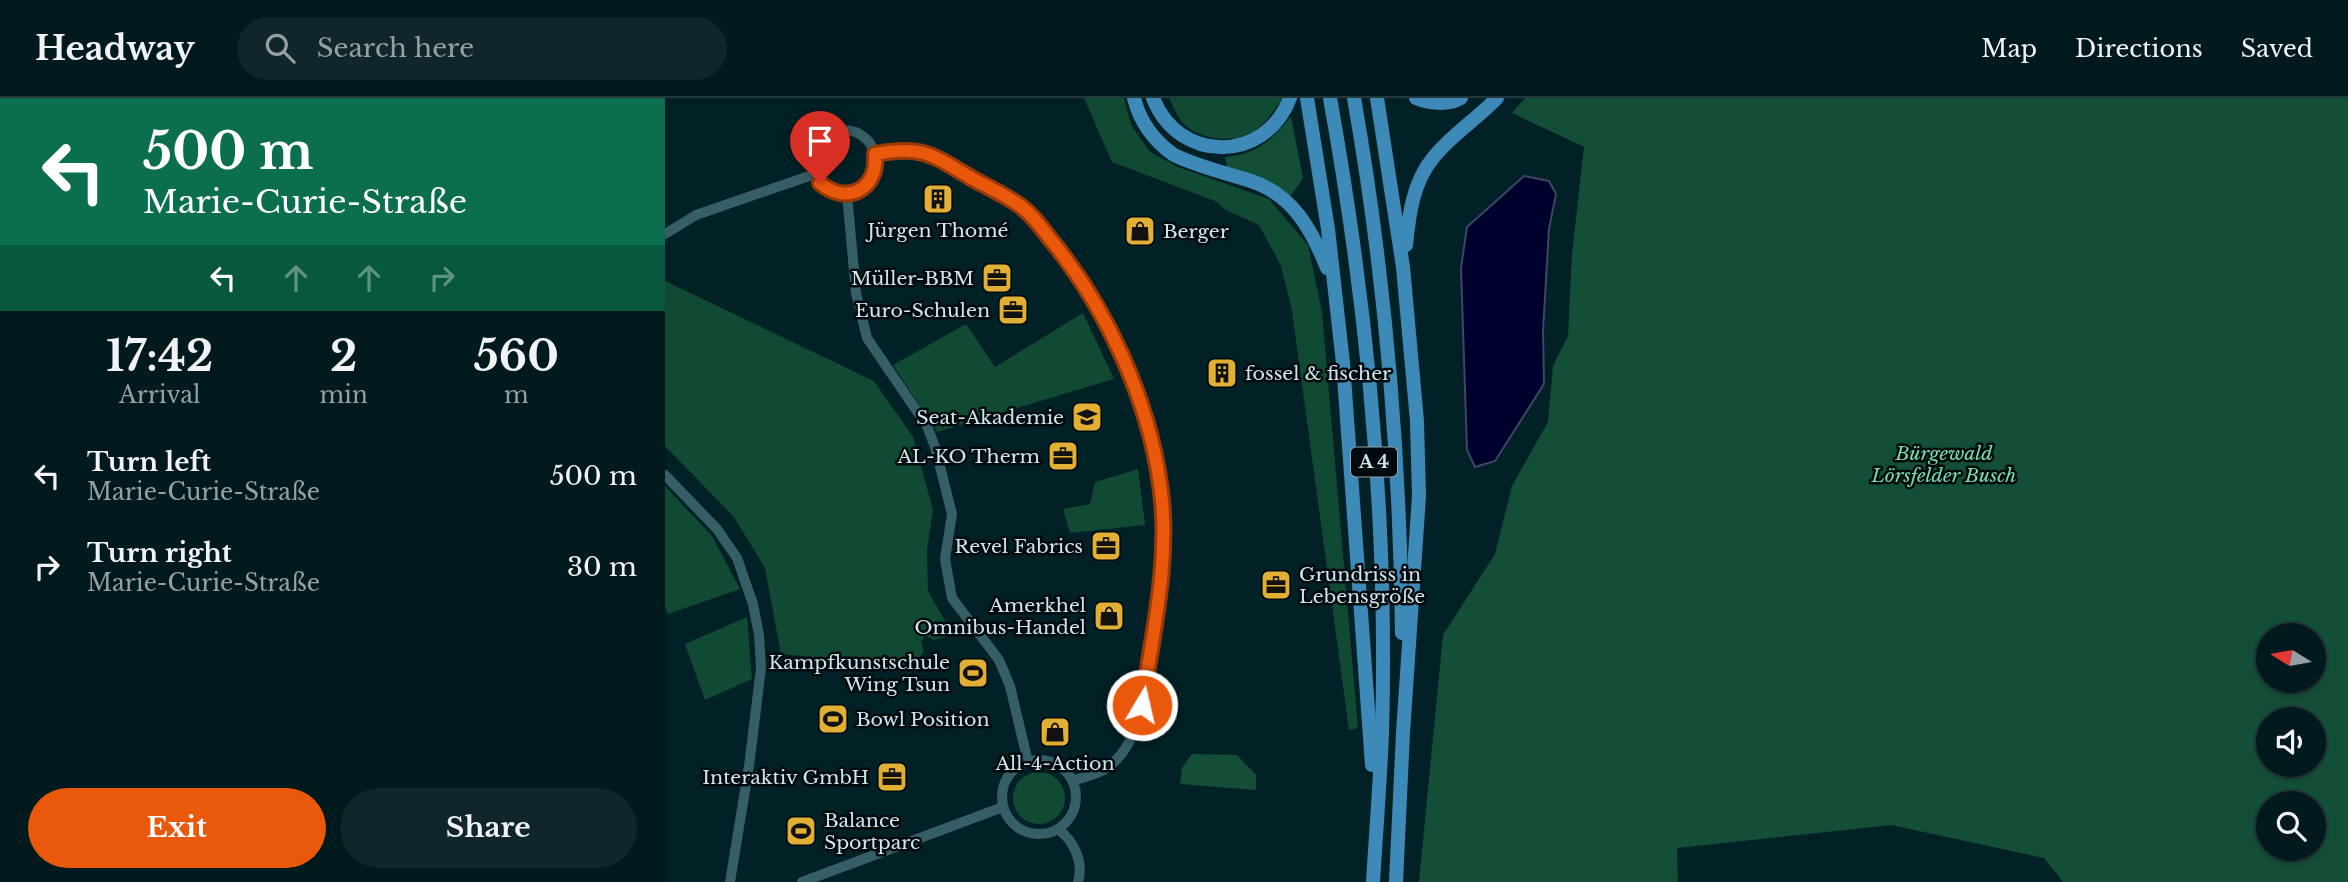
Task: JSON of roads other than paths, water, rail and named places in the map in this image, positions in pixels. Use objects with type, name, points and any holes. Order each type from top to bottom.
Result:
[{"type":"highway","points":[[1134,98],[1148,130],[1163,148],[1174,155],[1254,182],[1269,189],[1293,208],[1311,231],[1333,282]]},
{"type":"highway","points":[[1153,98],[1163,117],[1176,131],[1191,140],[1224,148],[1247,144],[1271,129],[1290,98]]},
{"type":"highway","points":[[1307,98],[1328,229],[1345,390],[1376,828]]},
{"type":"highway","name":"A 4","points":[[1330,98],[1344,179],[1370,391],[1381,603],[1382,733],[1373,882]]},
{"type":"highway","name":"A 4","points":[[1354,98],[1368,176],[1392,404],[1401,571],[1403,733],[1396,882]]},
{"type":"highway","points":[[1377,98],[1403,267],[1417,421],[1419,496],[1403,733]]},
{"type":"highway","points":[[1416,98],[1436,103],[1461,98]]},
{"type":"highway","points":[[1403,267],[1408,218],[1419,181],[1433,158],[1497,98]]},
{"type":"street","points":[[845,130],[864,137],[875,154],[876,163],[870,180],[856,192],[846,194],[828,189],[815,174],[813,164],[818,144],[834,132],[845,130]]},
{"type":"street","points":[[875,154],[903,149],[930,153],[1020,206],[1035,221],[1069,262],[1108,326],[1131,377],[1150,436],[1160,484],[1164,534],[1163,559],[1142,705],[1131,740],[1121,756],[1104,770],[1072,781]]},
{"type":"street","points":[[665,234],[697,215],[815,174]]},
{"type":"street","points":[[846,194],[856,293],[867,338],[927,426],[935,447],[952,514],[945,559],[952,598],[999,660],[1010,686],[1028,762]]},
{"type":"street","points":[[665,475],[717,529],[737,558],[753,604],[759,635],[761,668],[730,882]]},
{"type":"street","points":[[1038,760],[1058,766],[1072,781],[1075,802],[1072,813],[1058,829],[1036,834],[1025,832],[1008,818],[1002,796],[1009,775],[1017,767],[1038,760]]},
{"type":"street","points":[[802,882],[1003,807]]},
{"type":"street","points":[[1058,829],[1068,836],[1076,849],[1080,875],[1078,882]]},
{"type":"water","points":[[1524,176],[1549,181],[1556,194],[1549,229],[1543,330],[1544,384],[1495,461],[1475,467],[1467,450],[1461,268],[1467,227]]},
{"type":"place","name":"Jürgen Thomé","points":[[938,199]]},
{"type":"place","name":"Berger","points":[[1140,231]]},
{"type":"place","name":"Müller-BBM","points":[[997,278]]},
{"type":"place","name":"Euro-Schulen","points":[[1013,310]]},
{"type":"place","name":"fossel & fischer","points":[[1222,373]]},
{"type":"place","name":"Seat-Akademie","points":[[1087,417]]},
{"type":"place","name":"AL-KO Therm","points":[[1063,456]]},
{"type":"place","name":"Revel Fabrics","points":[[1106,546]]},
{"type":"place","name":"Grundriss in Lebensgröße","points":[[1276,585]]},
{"type":"place","name":"Amerkhel Omnibus-Handel","points":[[1109,616]]},
{"type":"place","name":"Kampfkunstschule Wing Tsun","points":[[973,673]]},
{"type":"place","name":"Bowl Position","points":[[833,719]]},
{"type":"place","name":"All-4-Action","points":[[1055,732]]},
{"type":"place","name":"Interaktiv GmbH","points":[[892,777]]},
{"type":"place","name":"Balance Sportparc","points":[[801,831]]},
{"type":"park label","name":"Bürgewald Lörsfelder Busch","points":[[1944,464]]}]
